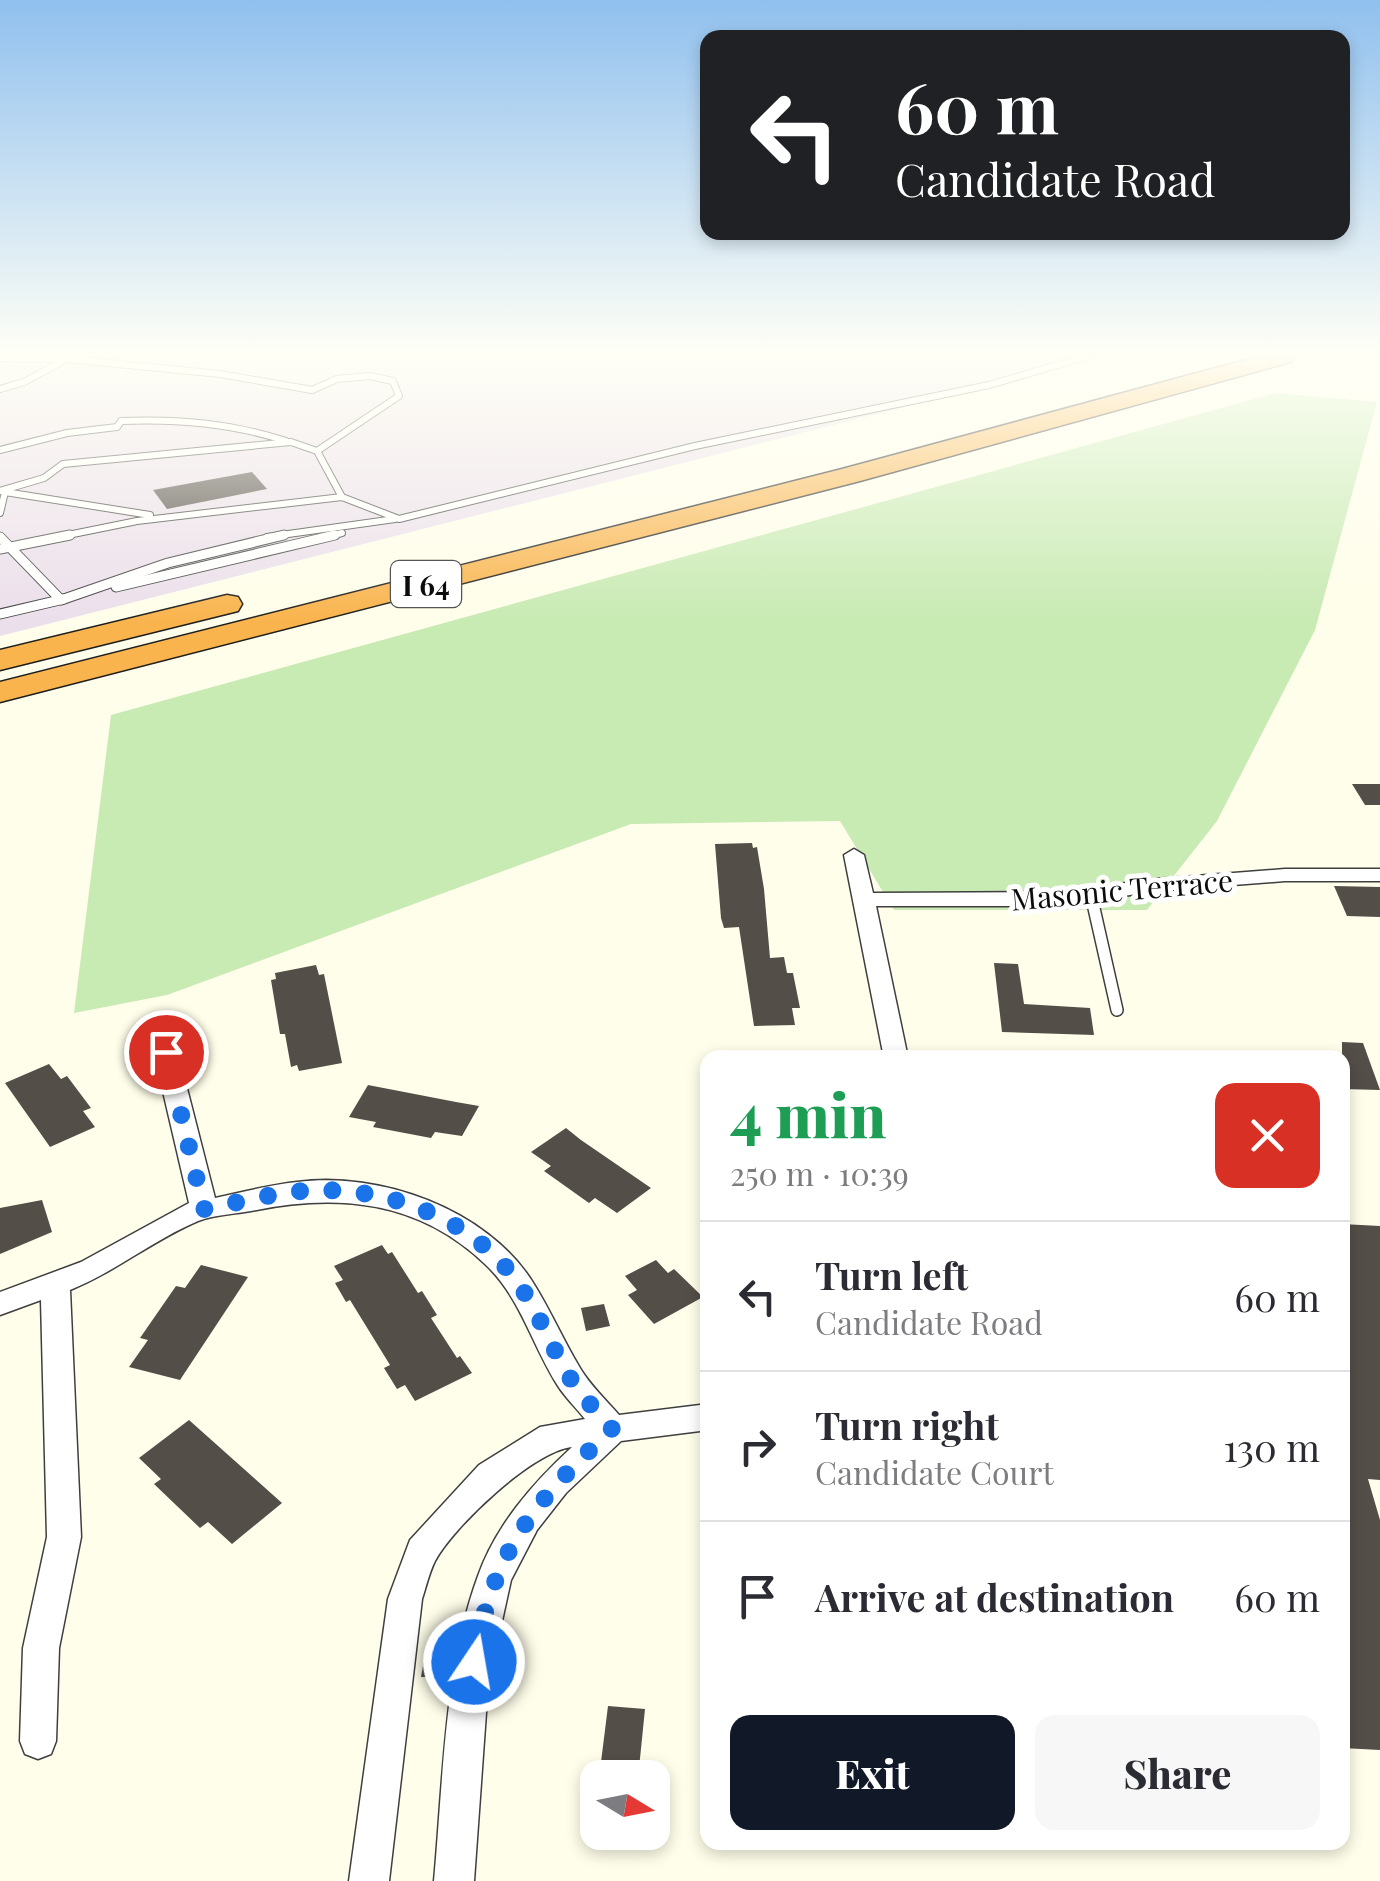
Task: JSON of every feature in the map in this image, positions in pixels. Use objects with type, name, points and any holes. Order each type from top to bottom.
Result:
[{"type":"highway","name":"I 64","points":[[0,660],[868,445]]},
{"type":"highway","name":"I 64","points":[[0,692],[965,445]]},
{"type":"street","points":[[854,855],[894,1050]]},
{"type":"street","name":"Masonic Terrace","points":[[864,900],[1091,896],[1156,885],[1285,875],[1380,876]]},
{"type":"street","points":[[166,1052],[204,1209]]},
{"type":"street","points":[[0,1304],[92,1270],[192,1212],[300,1191],[339,1191],[391,1199],[450,1222],[496,1257],[521,1286],[571,1380],[612,1429]]},
{"type":"street","points":[[38,1741],[41,1648],[64,1536],[60,1341],[54,1284]]},
{"type":"street","points":[[369,1881],[405,1599],[422,1551],[490,1476],[533,1444],[551,1436],[700,1418]]},
{"type":"street","points":[[454,1881],[470,1684],[494,1578],[525,1520],[554,1484],[612,1429]]},
{"type":"lane","points":[[2,492],[44,478],[63,464],[262,445]]},
{"type":"lane","points":[[300,445],[317,450],[342,497]]},
{"type":"lane","points":[[317,450],[325,445]]},
{"type":"lane","points":[[0,614],[701,445]]},
{"type":"lane","points":[[0,513],[2,492]]},
{"type":"lane","points":[[2,492],[164,517]]},
{"type":"lane","points":[[5,548],[164,517],[342,497],[399,519]]},
{"type":"lane","points":[[62,600],[168,563],[266,538],[399,519]]},
{"type":"lane","points":[[0,536],[5,548],[62,600]]},
{"type":"lane","points":[[1091,896],[1118,1010]]},
{"type":"shaded area","points":[[0,445],[755,445],[0,636]]},
{"type":"green space","points":[[1089,445],[1365,445],[1315,630],[1217,821],[1147,910],[894,910],[840,821],[631,824],[167,995],[74,1013],[111,715]]},
{"type":"building","points":[[252,472],[267,489],[167,509],[153,490]]},
{"type":"building","points":[[1352,784],[1380,784],[1380,805],[1365,805]]},
{"type":"building","points":[[752,843],[753,848],[757,847],[764,889],[770,958],[784,957],[787,973],[793,973],[800,1008],[792,1008],[795,1025],[754,1026],[739,927],[724,928],[721,918],[715,844]]},
{"type":"building","points":[[1334,886],[1380,887],[1380,917],[1347,916]]},
{"type":"building","points":[[994,963],[1018,964],[1024,1004],[1090,1008],[1094,1035],[1002,1032]]},
{"type":"building","points":[[316,965],[319,975],[324,974],[342,1063],[299,1071],[297,1065],[291,1067],[285,1034],[280,1034],[271,980],[276,979],[275,973]]},
{"type":"building","points":[[1342,1042],[1363,1043],[1380,1090],[1350,1089],[1350,1050],[1342,1050]]},
{"type":"building","points":[[49,1064],[61,1079],[67,1076],[91,1108],[83,1111],[95,1127],[50,1147],[5,1083]]},
{"type":"building","points":[[368,1085],[479,1106],[462,1136],[435,1132],[431,1138],[373,1127],[376,1122],[349,1117]]},
{"type":"building","points":[[566,1128],[651,1188],[617,1213],[595,1198],[589,1203],[544,1171],[551,1166],[531,1152]]},
{"type":"building","points":[[42,1200],[52,1232],[0,1254],[0,1208]]},
{"type":"building","points":[[1350,1224],[1380,1226],[1380,1480],[1368,1479],[1380,1520],[1380,1750],[1350,1748]]},
{"type":"building","points":[[382,1245],[388,1254],[392,1252],[418,1293],[422,1291],[437,1315],[431,1318],[457,1358],[460,1356],[472,1373],[415,1401],[405,1385],[397,1389],[384,1368],[390,1365],[335,1283],[343,1280],[334,1266]]},
{"type":"building","points":[[656,1260],[668,1273],[674,1269],[700,1299],[654,1324],[628,1295],[637,1290],[625,1276]]},
{"type":"building","points":[[201,1265],[248,1277],[180,1380],[129,1367],[148,1340],[140,1338],[176,1286],[185,1288]]},
{"type":"building","points":[[604,1304],[610,1326],[586,1331],[581,1308]]},
{"type":"building","points":[[189,1420],[282,1503],[232,1544],[208,1522],[200,1528],[154,1484],[161,1479],[139,1458]]},
{"type":"building","points":[[426,1649],[447,1649],[443,1677],[421,1677]]},
{"type":"building","points":[[608,1706],[645,1709],[640,1760],[601,1760]]},
{"type":"route","points":[[166,1052],[204,1209],[323,1190],[391,1199],[450,1222],[496,1257],[521,1286],[571,1380],[612,1429],[554,1484],[525,1520],[494,1578],[474,1662]]}]
